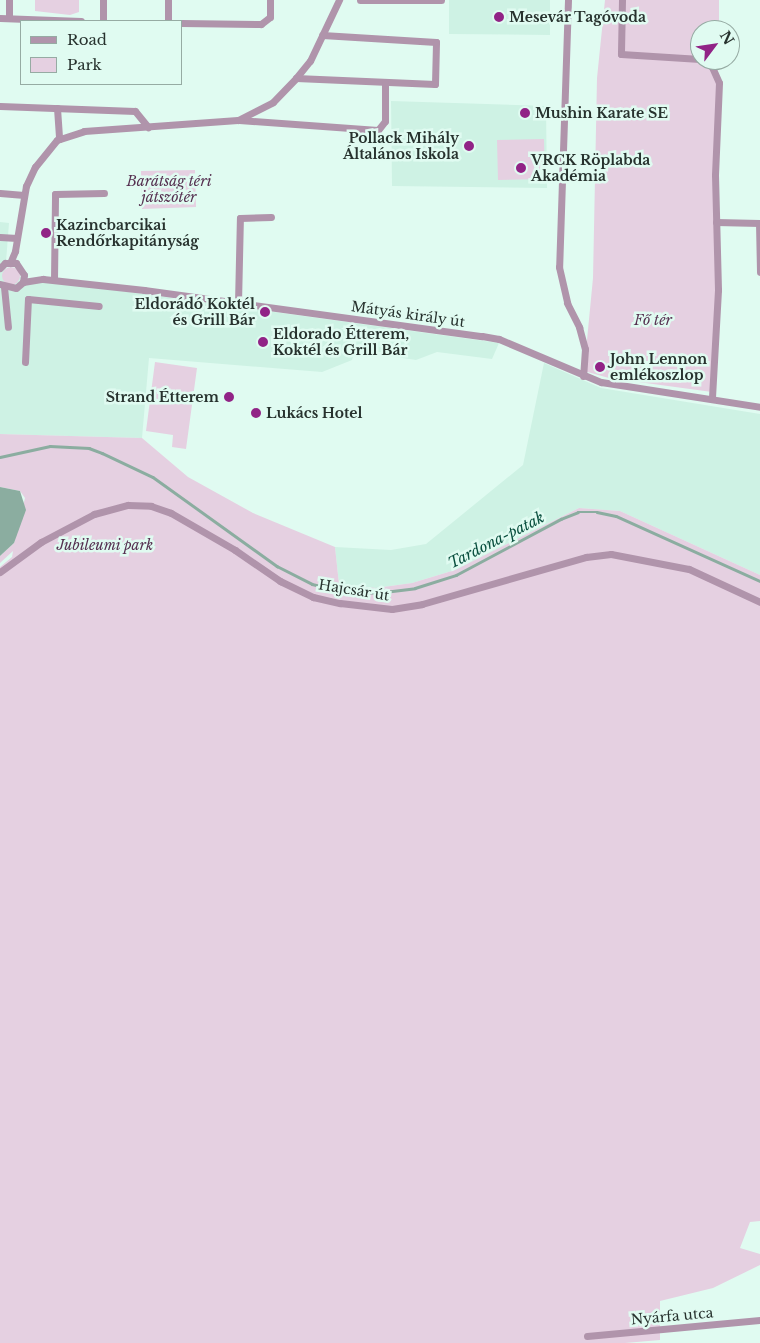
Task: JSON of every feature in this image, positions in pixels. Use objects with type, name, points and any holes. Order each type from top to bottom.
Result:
[{"type":"street","points":[[9,0],[9,18]]},
{"type":"street","points":[[103,0],[103,20]]},
{"type":"street","points":[[168,0],[168,20]]},
{"type":"street","points":[[182,23],[261,24],[270,17],[270,0]]},
{"type":"street","points":[[238,120],[273,102],[296,78],[310,61],[339,0]]},
{"type":"street","points":[[360,0],[440,0]]},
{"type":"street","points":[[568,0],[559,267],[567,303],[579,327],[585,349],[582,376]]},
{"type":"street","points":[[622,0],[621,54],[690,57]]},
{"type":"street","points":[[0,18],[57,20]]},
{"type":"street","points":[[296,78],[435,84],[436,42],[322,35]]},
{"type":"street","points":[[712,399],[718,290],[716,222],[719,83],[713,70]]},
{"type":"street","points":[[8,303],[16,288],[23,282],[15,251],[24,195],[36,167],[59,139],[84,131],[238,120],[378,130],[385,121],[385,83]]},
{"type":"street","points":[[0,106],[135,111],[148,127]]},
{"type":"street","points":[[57,108],[59,139]]},
{"type":"street","points":[[0,193],[24,195]]},
{"type":"street","points":[[54,280],[55,194],[104,193]]},
{"type":"street","points":[[238,303],[240,218],[271,217]]},
{"type":"street","points":[[716,222],[759,223],[760,272]]},
{"type":"street","points":[[0,237],[17,238]]},
{"type":"street","points":[[0,268],[18,266]]},
{"type":"street","name":"Mátyás király út","points":[[18,266],[43,279]]},
{"type":"street","name":"Mátyás király út","points":[[23,282],[43,279],[54,280],[499,339],[582,376],[619,386],[760,407]]},
{"type":"street","points":[[2,285],[16,288]]},
{"type":"street","points":[[2,285],[8,303],[8,327]]},
{"type":"street","points":[[25,362],[28,299],[98,306]]},
{"type":"street","name":"Hajcsár út","points":[[0,572],[41,542],[87,517],[104,510],[128,505],[151,506],[171,513],[230,546],[280,581],[313,596],[340,603],[392,609],[422,604],[586,557],[611,554],[688,569],[760,602]]},
{"type":"street","name":"Nyárfa utca","points":[[587,1336],[760,1320]]},
{"type":"shaded area","name":"Mesevár Tagóvoda","points":[[449,0],[550,0],[550,35],[449,34]]},
{"type":"shaded area","name":"Pollack Mihály Általános Iskola","points":[[391,101],[546,106],[547,188],[392,186]]},
{"type":"shaded area","points":[[0,222],[9,223],[5,275],[499,343],[492,359],[437,352],[416,360],[355,351],[352,360],[322,372],[149,358],[142,438],[0,434]]},
{"type":"shaded area","points":[[544,363],[601,388],[760,414],[760,575],[620,511],[579,508],[455,570],[412,583],[376,588],[339,584],[335,547],[391,550],[426,544],[523,465]]},
{"type":"shaded area","points":[[0,487],[20,491],[26,510],[14,543],[0,556]]},
{"type":"green space","points":[[35,0],[79,0],[79,12],[70,15],[35,11]]},
{"type":"green space","name":"Fő tér","points":[[605,0],[719,0],[719,20],[690,20],[690,70],[718,70],[715,175],[718,290],[712,392],[609,378],[584,371],[593,278],[597,78]]},
{"type":"green space","name":"VRCK Röplabda Akadémia","points":[[544,139],[545,179],[498,180],[497,140]]},
{"type":"green space","name":"Barátság téri játszótér","points":[[195,170],[196,207],[142,209],[141,171]]},
{"type":"green space","points":[[7,267],[15,267],[20,272],[18,283],[7,285],[2,280],[2,272]]},
{"type":"green space","points":[[155,362],[197,368],[186,449],[172,447],[173,435],[146,431]]},
{"type":"green space","name":"Jubileumi park","points":[[0,434],[142,438],[188,477],[253,513],[335,547],[339,584],[376,588],[412,583],[455,570],[579,508],[620,511],[760,575],[760,1221],[750,1222],[740,1248],[760,1254],[760,1265],[713,1288],[660,1301],[660,1340],[625,1343],[0,1343],[0,567],[12,557],[13,551],[0,563],[0,556],[14,543],[25,498],[20,491],[0,487]]},
{"type":"waterway","name":"Tardona-patak","points":[[0,457],[50,446],[89,448],[102,453],[153,477],[277,566],[312,584],[343,591],[376,593],[415,588],[456,575],[561,519],[578,512],[597,512],[616,516],[760,581]]},
{"type":"place","name":"Mesevár Tagóvoda","points":[[499,17]]},
{"type":"place","name":"Mushin Karate SE","points":[[525,113]]},
{"type":"place","name":"Pollack Mihály Általános Iskola","points":[[469,146]]},
{"type":"place","name":"VRCK Röplabda Akadémia","points":[[521,168]]},
{"type":"place","name":"Kazincbarcikai Rendőrkapitányság","points":[[46,233]]},
{"type":"place","name":"Eldorádó Koktél és Grill Bár","points":[[265,312]]},
{"type":"place","name":"Eldorado Étterem, Koktél és Grill Bár","points":[[263,342]]},
{"type":"place","name":"John Lennon emlékoszlop","points":[[600,367]]},
{"type":"place","name":"Strand Étterem","points":[[229,397]]},
{"type":"place","name":"Lukács Hotel","points":[[256,413]]}]
